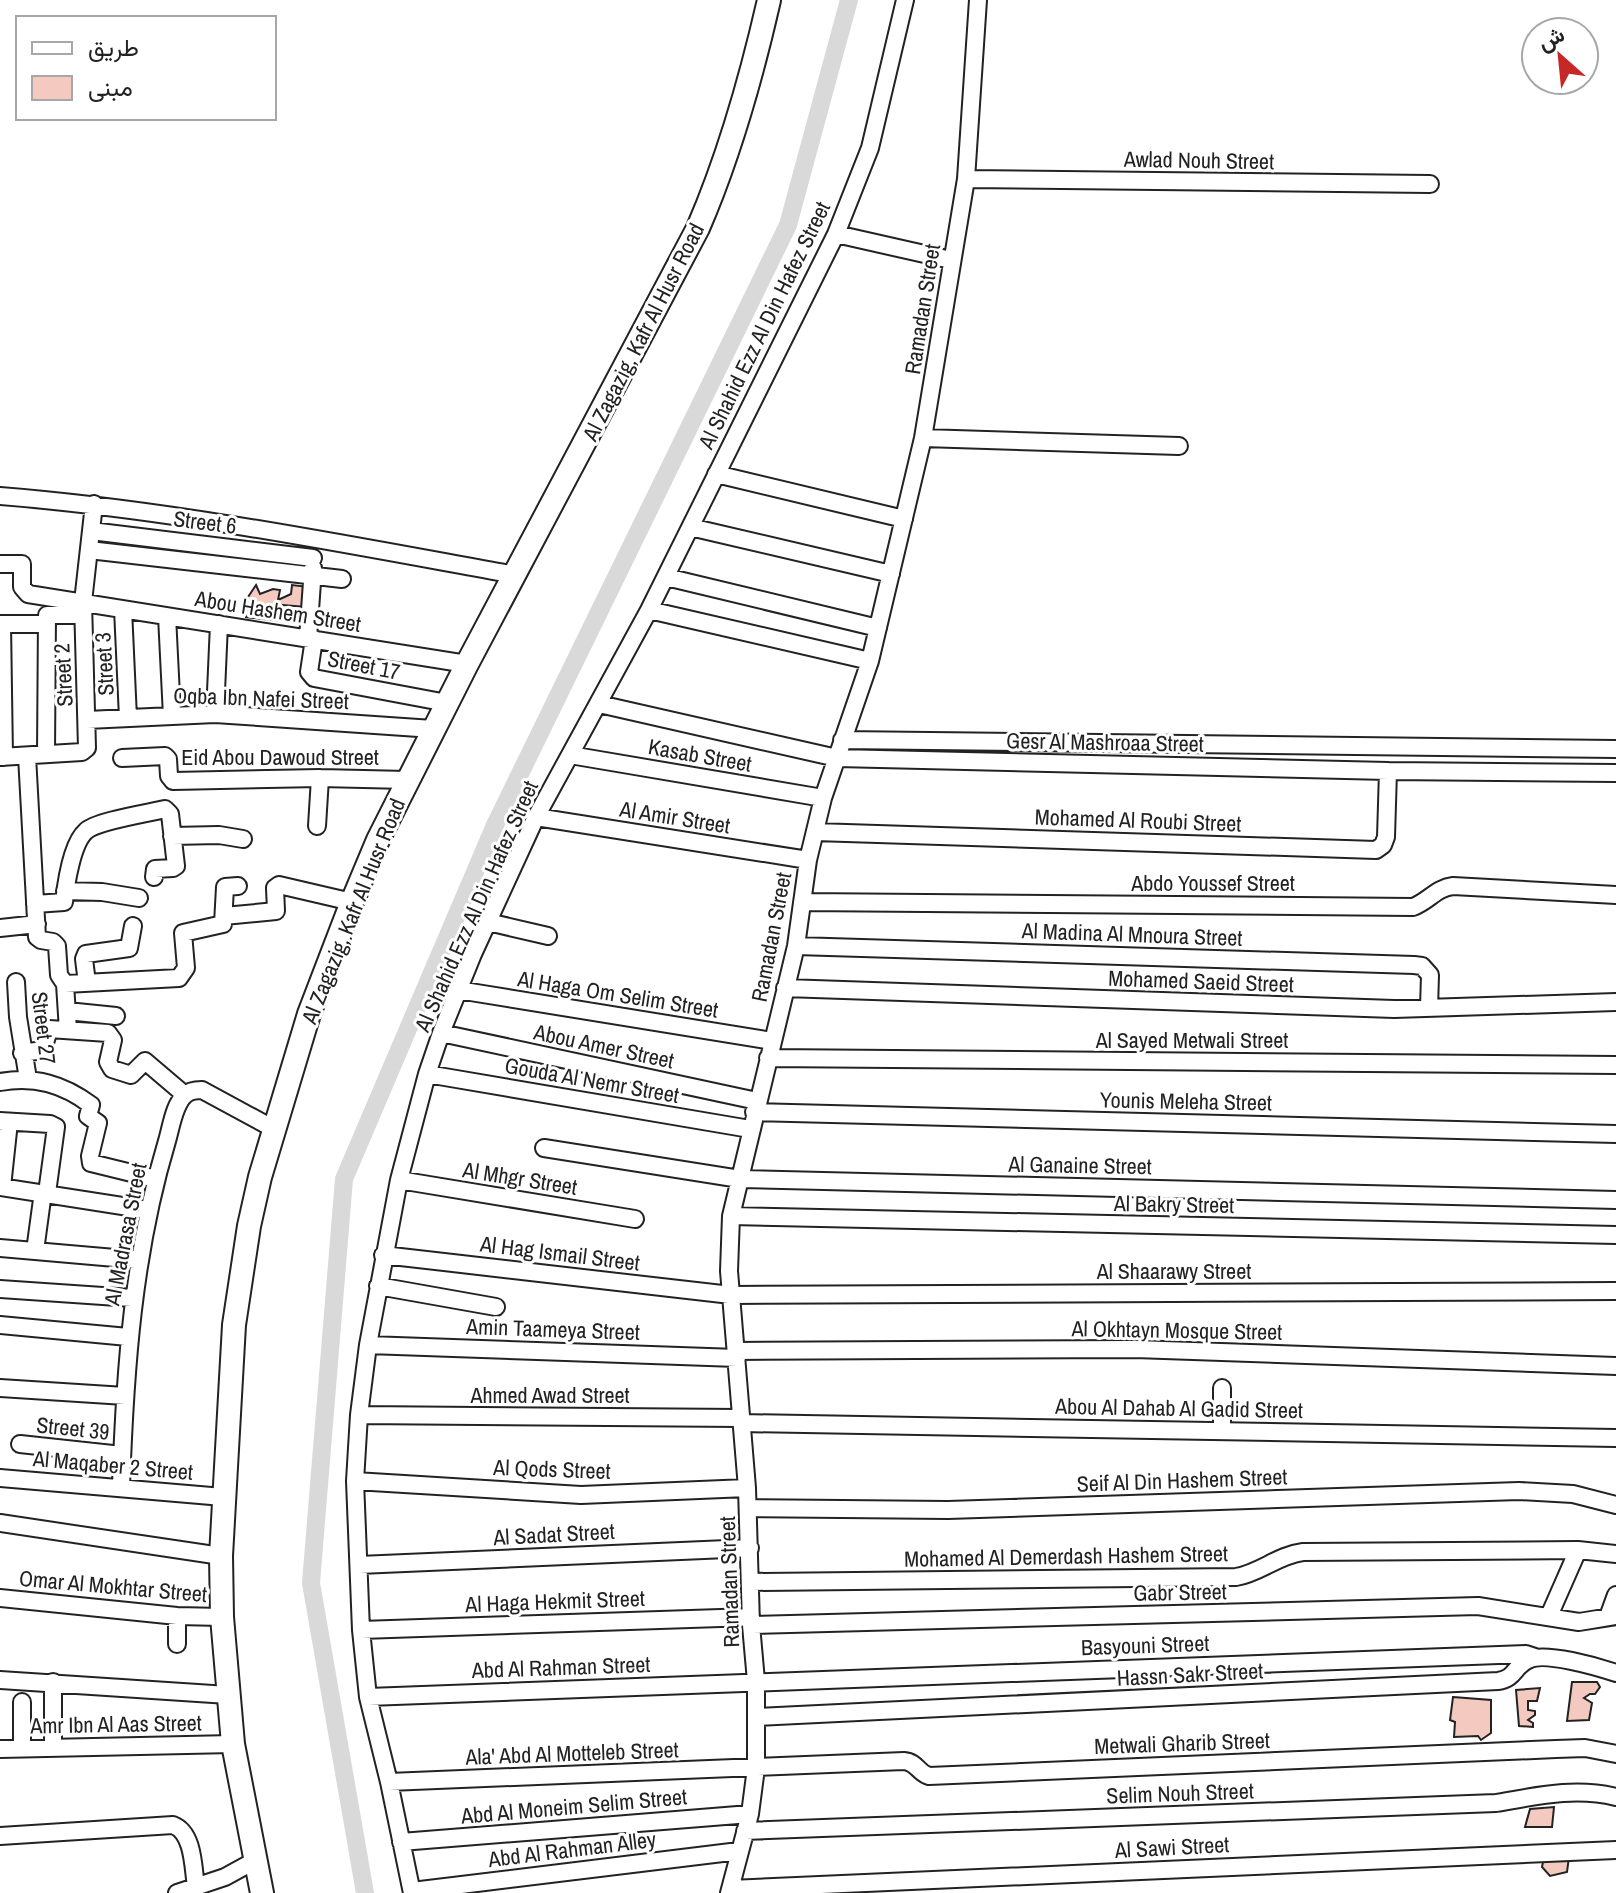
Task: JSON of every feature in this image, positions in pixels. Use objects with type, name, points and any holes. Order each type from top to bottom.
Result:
[{"type":"main road","name":"Al Zagazig, Kafr Al Husr Road","points":[[262,1893],[233,1744],[222,1617],[221,1556],[230,1376],[240,1276],[254,1201],[309,1014],[352,902],[433,729],[678,269],[704,214],[727,158],[745,100],[769,0]]},
{"type":"street","name":"Al Shahid Ezz Al Din Hafez Street","points":[[412,1892],[368,1697],[361,1630],[355,1481],[368,1345],[399,1180],[441,1033],[536,817],[666,577],[836,234],[870,148],[905,0]]},
{"type":"street","name":"Ramadan Street","points":[[730,1891],[750,1814],[756,1768],[756,1681],[747,1488],[729,1271],[731,1216],[796,946],[808,860],[823,798],[870,661],[923,438],[966,179],[978,0]]},
{"type":"street","name":"Awlad Nouh Street","points":[[966,179],[1430,184]]},
{"type":"street","points":[[836,234],[951,260]]},
{"type":"street","points":[[923,438],[1179,446]]},
{"type":"street","points":[[716,474],[904,519]]},
{"type":"street","points":[[0,496],[94,504],[515,575]]},
{"type":"street","name":"Street 2","points":[[46,754],[82,752],[88,745],[83,609],[94,504]]},
{"type":"street","points":[[690,527],[891,574]]},
{"type":"street","name":"Street 6","points":[[91,531],[313,558]]},
{"type":"street","points":[[311,638],[315,539]]},
{"type":"street","points":[[89,550],[342,579]]},
{"type":"street","points":[[0,564],[22,564],[25,593],[83,609]]},
{"type":"street","points":[[666,577],[878,628]]},
{"type":"street","points":[[46,624],[1,624],[2,757],[46,754],[48,614],[83,609]]},
{"type":"street","name":"Abou Hashem Street","points":[[83,609],[123,609],[467,664]]},
{"type":"street","name":"Street 3","points":[[123,609],[128,718]]},
{"type":"street","points":[[649,610],[870,661]]},
{"type":"street","points":[[167,616],[172,716]]},
{"type":"street","points":[[215,714],[219,624]]},
{"type":"street","name":"Street 17","points":[[311,638],[309,669],[314,678],[447,703]]},
{"type":"street","name":"Gesr Al Mashroaa Street","points":[[599,704],[837,758],[1616,773]]},
{"type":"street","name":"Oqba Ibn Nafei Street","points":[[87,720],[215,714],[433,729]]},
{"type":"street","name":"Gesr Al Mashroaa Street","points":[[842,740],[1616,749]]},
{"type":"street","name":"Kasab Street","points":[[570,755],[823,798]]},
{"type":"street","points":[[27,756],[39,939],[57,946],[59,975],[65,984],[68,1030]]},
{"type":"street","name":"Eid Abou Dawoud Street","points":[[122,758],[165,756],[173,781],[407,780]]},
{"type":"street","name":"Mohamed Al Roubi Street","points":[[815,832],[1376,850],[1385,842],[1388,771]]},
{"type":"street","points":[[317,826],[320,778]]},
{"type":"street","points":[[35,904],[61,904],[65,900],[70,863],[81,837],[91,827],[165,809],[170,814],[176,866],[155,869],[154,877]]},
{"type":"street","name":"Al Amir Street","points":[[536,817],[808,860]]},
{"type":"street","points":[[172,836],[219,835],[243,839]]},
{"type":"street","points":[[224,916],[276,911],[275,888],[279,885],[352,902]]},
{"type":"street","points":[[65,984],[179,978],[186,968],[183,933],[221,926],[225,887],[238,886]]},
{"type":"street","name":"Abdo Youssef Street","points":[[802,902],[1413,907],[1436,891],[1453,886],[1616,895]]},
{"type":"street","points":[[65,891],[102,892],[139,898]]},
{"type":"street","points":[[488,922],[548,936]]},
{"type":"street","points":[[0,928],[37,924]]},
{"type":"street","points":[[87,983],[86,954],[129,948],[133,926]]},
{"type":"street","name":"Al Madina Al Mnoura Street","points":[[796,946],[1414,965],[1422,966],[1430,975],[1429,1008]]},
{"type":"street","name":"Street 27","points":[[16,982],[22,1053],[28,1079]]},
{"type":"street","name":"Mohamed Saeid Street","points":[[785,988],[1363,1009],[1616,1002]]},
{"type":"street","name":"Al Haga Om Selim Street","points":[[458,990],[770,1050]]},
{"type":"street","points":[[67,1011],[116,1016]]},
{"type":"street","points":[[22,1053],[43,1050],[49,1029],[108,1033],[113,1040],[108,1062],[112,1069],[131,1075],[145,1061],[185,1095],[193,1090],[202,1090],[274,1129]]},
{"type":"street","name":"Abou Amer Street","points":[[441,1033],[756,1107]]},
{"type":"street","name":"Al Sayed Metwali Street","points":[[770,1050],[1616,1065]]},
{"type":"street","name":"Gouda Al Nemr Street","points":[[427,1074],[750,1129]]},
{"type":"street","points":[[0,1082],[28,1079],[71,1091],[91,1105],[88,1116],[98,1125],[91,1163],[156,1179]]},
{"type":"street","name":"Al Madrasa Street","points":[[121,1487],[128,1337],[138,1260],[156,1179],[179,1102],[185,1095]]},
{"type":"street","name":"Younis Meleha Street","points":[[756,1107],[1616,1134]]},
{"type":"street","points":[[35,1251],[45,1193],[56,1127],[5,1121],[1,1187],[45,1193],[148,1210]]},
{"type":"street","name":"Al Ganaine Street","points":[[544,1148],[740,1179],[1616,1200]]},
{"type":"street","name":"Al Mhgr Street","points":[[399,1180],[635,1219]]},
{"type":"street","name":"Al Bakry Street","points":[[731,1216],[1616,1235]]},
{"type":"street","points":[[0,1248],[138,1260]]},
{"type":"street","name":"Al Hag Ismail Street","points":[[383,1255],[731,1295]]},
{"type":"street","points":[[378,1286],[496,1307]]},
{"type":"street","points":[[0,1289],[132,1298]]},
{"type":"street","name":"Al Shaarawy Street","points":[[731,1295],[1616,1291]]},
{"type":"street","points":[[0,1325],[128,1337]]},
{"type":"street","name":"Amin Taameya Street","points":[[368,1345],[736,1354]]},
{"type":"street","name":"Al Okhtayn Mosque Street","points":[[736,1354],[1135,1349],[1616,1366]]},
{"type":"street","points":[[0,1388],[125,1396]]},
{"type":"street","points":[[1222,1388],[1222,1431]]},
{"type":"street","name":"Ahmed Awad Street","points":[[359,1415],[742,1420]]},
{"type":"street","name":"Abou Al Dahab Al Gadid Street","points":[[742,1420],[1616,1438]]},
{"type":"street","name":"Street 39","points":[[20,1444],[122,1455]]},
{"type":"street","name":"Al Maqaber 2 Street","points":[[0,1478],[223,1497]]},
{"type":"street","name":"Al Qods Street","points":[[355,1481],[581,1495],[747,1488]]},
{"type":"street","name":"Seif Al Din Hashem Street","points":[[748,1508],[948,1510],[1519,1491],[1573,1494],[1616,1505]]},
{"type":"street","points":[[0,1523],[221,1556]]},
{"type":"street","name":"Al Sadat Street","points":[[359,1565],[750,1548]]},
{"type":"street","points":[[1549,1616],[1578,1550]]},
{"type":"street","name":"Mohamed Al Demerdash Hashem Street","points":[[750,1582],[1236,1577],[1291,1553],[1303,1552],[1578,1550],[1616,1554]]},
{"type":"street","points":[[1612,1617],[1616,1595]]},
{"type":"street","name":"Omar Al Mokhtar Street","points":[[0,1598],[177,1616],[222,1617]]},
{"type":"street","name":"Gabr Street","points":[[751,1621],[1478,1606],[1579,1622],[1612,1617]]},
{"type":"street","points":[[177,1616],[177,1644]]},
{"type":"street","name":"Al Haga Hekmit Street","points":[[361,1630],[751,1621]]},
{"type":"street","name":"Basyouni Street","points":[[756,1681],[1526,1654],[1535,1657]]},
{"type":"street","points":[[1535,1657],[1616,1673]]},
{"type":"street","name":"Hassn Sakr Street","points":[[756,1717],[1498,1681],[1510,1678],[1523,1663],[1535,1657]]},
{"type":"street","points":[[0,1680],[228,1695]]},
{"type":"street","name":"Abd Al Rahman Street","points":[[368,1697],[756,1681]]},
{"type":"street","points":[[53,1682],[53,1747]]},
{"type":"street","points":[[22,1702],[22,1748]]},
{"type":"street","name":"Amr Ibn Al Aas Street","points":[[0,1749],[233,1744]]},
{"type":"street","name":"Metwali Gharib Street","points":[[756,1768],[904,1761],[915,1763],[929,1776],[1585,1748],[1616,1754]]},
{"type":"street","name":"Ala' Abd Al Motteleb Street","points":[[389,1782],[756,1768]]},
{"type":"street","name":"Selim Nouh Street","points":[[745,1831],[1496,1803],[1565,1792],[1616,1797]]},
{"type":"street","name":"Abd Al Moneim Selim Street","points":[[401,1842],[750,1814]]},
{"type":"street","points":[[0,1836],[173,1825],[180,1827],[187,1837],[196,1887]]},
{"type":"street","name":"Al Sawi Street","points":[[730,1891],[1616,1850]]},
{"type":"street","name":"Abd Al Rahman Alley","points":[[412,1892],[739,1851]]},
{"type":"street","points":[[177,1893],[225,1877],[256,1860]]},
{"type":"building","points":[[256,585],[260,594],[280,590],[278,600],[291,594],[292,585],[309,587],[306,607],[283,605],[281,621],[246,617],[248,597]]},
{"type":"building","points":[[1572,1682],[1597,1682],[1600,1687],[1595,1694],[1584,1698],[1592,1703],[1589,1720],[1567,1721]]},
{"type":"building","points":[[1540,1688],[1537,1701],[1528,1701],[1528,1710],[1535,1711],[1535,1715],[1528,1720],[1533,1727],[1519,1726],[1516,1690]]},
{"type":"building","points":[[1453,1697],[1491,1700],[1491,1733],[1481,1740],[1478,1736],[1454,1737],[1455,1722],[1450,1720]]},
{"type":"building","points":[[1554,1807],[1552,1827],[1525,1827],[1530,1809]]},
{"type":"building","points":[[1544,1857],[1569,1857],[1567,1872],[1550,1876],[1542,1867]]},
{"type":"waterway","points":[[365,1893],[311,1583],[344,1179],[495,825],[788,225],[849,0]]}]
